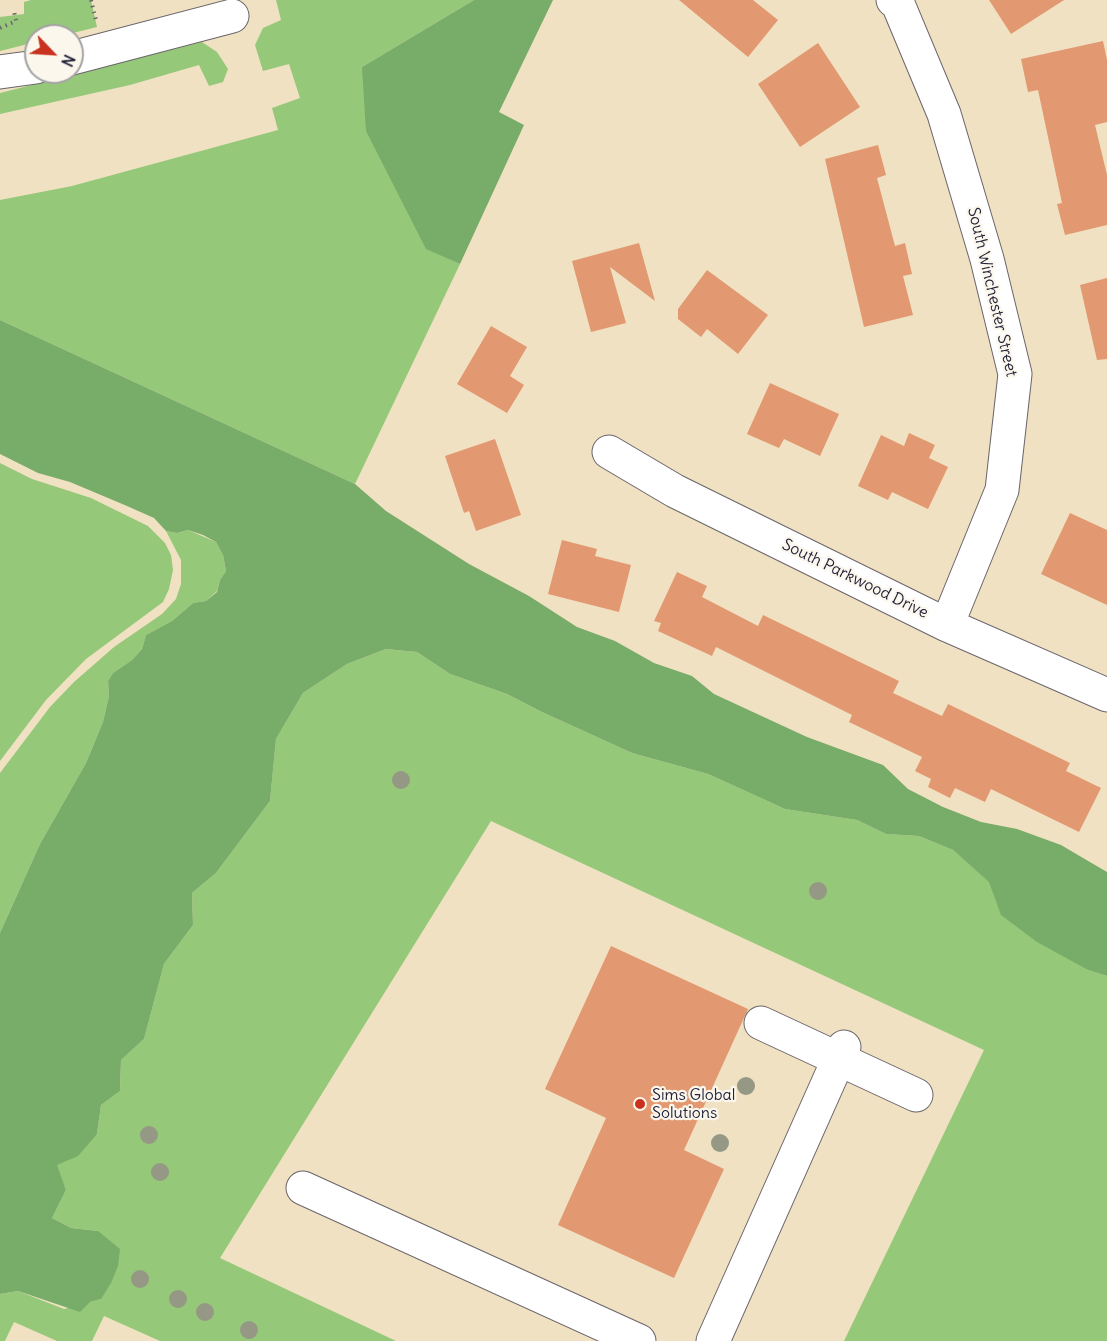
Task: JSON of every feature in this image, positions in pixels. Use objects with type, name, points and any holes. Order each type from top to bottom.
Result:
[{"type":"street","name":"South Winchester Street","points":[[893,0],[898,4],[944,114],[987,259],[1015,374],[1002,490],[948,625]]},
{"type":"street","points":[[84,55],[232,16]]},
{"type":"street","points":[[0,72],[24,69]]},
{"type":"street","name":"South Parkwood Drive","points":[[609,452],[675,491],[948,625],[1107,695]]},
{"type":"street","points":[[761,1023],[842,1053],[916,1095]]},
{"type":"street","points":[[713,1341],[842,1053]]},
{"type":"street","points":[[303,1188],[639,1341]]},
{"type":"path","points":[[0,28],[16,21],[14,11]]},
{"type":"green space","points":[[91,0],[97,27],[84,30],[84,24],[24,24],[24,45],[0,51],[0,17],[24,14],[24,2]]},
{"type":"green space","points":[[276,0],[474,0],[362,67],[426,248],[460,264],[355,484],[0,320],[0,200],[72,186],[278,130],[272,108],[300,98],[289,64],[263,71],[255,45],[263,28],[281,20]]},
{"type":"green space","points":[[474,0],[553,0],[499,112],[524,125],[460,264],[426,249],[366,131],[362,67]]},
{"type":"green space","points":[[202,42],[217,52],[228,69],[223,82],[209,86],[199,65],[130,85],[0,114],[0,93],[36,84],[84,84],[84,72]]},
{"type":"green space","points":[[0,320],[355,484],[386,511],[469,564],[529,596],[577,627],[615,641],[654,663],[692,676],[714,694],[807,737],[883,765],[908,789],[943,807],[981,822],[1017,829],[1061,845],[1107,872],[1107,976],[1088,970],[1037,942],[1001,915],[989,882],[953,850],[919,836],[886,834],[857,820],[785,809],[708,774],[632,753],[507,694],[450,674],[417,652],[386,649],[347,664],[303,693],[276,739],[270,801],[216,873],[192,893],[193,925],[164,964],[144,1039],[121,1060],[120,1091],[101,1105],[97,1134],[78,1156],[57,1165],[66,1190],[52,1218],[71,1228],[98,1231],[120,1249],[118,1266],[111,1283],[101,1299],[90,1302],[80,1312],[18,1291],[0,1294],[0,933],[40,844],[86,763],[103,722],[109,696],[108,681],[113,673],[132,660],[142,649],[146,635],[172,621],[193,603],[206,601],[217,592],[220,580],[226,571],[223,555],[216,542],[203,535],[188,530],[177,533],[166,531],[154,518],[70,482],[38,473],[0,454]]},
{"type":"green space","points":[[0,463],[32,479],[91,498],[148,526],[165,543],[171,555],[173,570],[169,589],[163,602],[86,659],[46,700],[0,761]]},
{"type":"green space","points":[[188,530],[216,542],[223,555],[226,571],[217,591],[206,601],[193,603],[172,621],[146,635],[142,649],[132,660],[113,673],[108,681],[109,696],[103,722],[86,763],[40,844],[0,933],[0,773],[50,707],[74,682],[114,647],[162,614],[176,599],[181,584],[181,560],[166,531],[177,533]]},
{"type":"green space","points":[[386,649],[417,652],[450,674],[507,694],[632,753],[708,774],[785,809],[857,820],[886,834],[919,836],[953,850],[990,882],[1002,915],[1088,970],[1107,976],[1107,1341],[844,1341],[984,1050],[491,821],[220,1258],[396,1341],[160,1341],[104,1316],[92,1341],[57,1341],[14,1322],[5,1341],[0,1341],[0,1294],[18,1291],[64,1309],[101,1299],[98,1231],[71,1228],[52,1218],[66,1190],[56,1165],[97,1134],[101,1105],[120,1091],[121,1060],[144,1039],[164,964],[193,925],[192,893],[216,873],[270,801],[276,739],[303,693],[347,664]]},
{"type":"building","points":[[679,0],[753,0],[778,20],[748,57]]},
{"type":"building","points":[[989,0],[1064,0],[1011,34]]},
{"type":"building","points":[[1103,41],[1107,60],[1107,122],[1095,125],[1107,175],[1107,225],[1065,235],[1057,204],[1062,203],[1038,90],[1028,92],[1021,59]]},
{"type":"building","points":[[818,43],[860,107],[800,147],[758,84]]},
{"type":"building","points":[[878,145],[886,175],[877,178],[895,246],[905,243],[912,274],[903,276],[913,315],[864,327],[825,159]]},
{"type":"building","points":[[639,243],[655,301],[610,267],[626,323],[591,332],[572,261]]},
{"type":"building","points":[[707,270],[768,315],[738,354],[707,329],[701,337],[678,319],[678,309]]},
{"type":"building","points":[[1107,278],[1107,359],[1097,360],[1080,285]]},
{"type":"building","points":[[491,326],[527,347],[510,376],[524,385],[507,413],[457,384]]},
{"type":"building","points":[[770,383],[839,414],[820,456],[784,439],[779,448],[747,434]]},
{"type":"building","points":[[909,433],[935,445],[929,458],[948,467],[928,509],[892,492],[888,500],[858,486],[881,435],[904,446]]},
{"type":"building","points":[[495,439],[521,515],[476,531],[469,511],[464,513],[445,456]]},
{"type":"building","points":[[1070,513],[1107,530],[1107,605],[1041,574]]},
{"type":"building","points":[[562,540],[597,549],[595,556],[631,565],[619,612],[548,594]]},
{"type":"building","points":[[677,572],[707,586],[702,597],[758,626],[763,615],[899,681],[893,693],[942,716],[948,704],[1070,763],[1066,771],[1101,788],[1079,832],[991,789],[985,802],[955,788],[950,798],[928,787],[931,779],[915,771],[922,757],[849,722],[852,715],[716,647],[712,656],[658,631],[661,623],[654,621]]},
{"type":"building","name":"Sims Global Solutions","points":[[611,946],[748,1009],[684,1150],[724,1169],[674,1278],[558,1225],[606,1118],[545,1089]]},
{"type":"place","name":"Sims Global Solutions","points":[[640,1104]]}]
